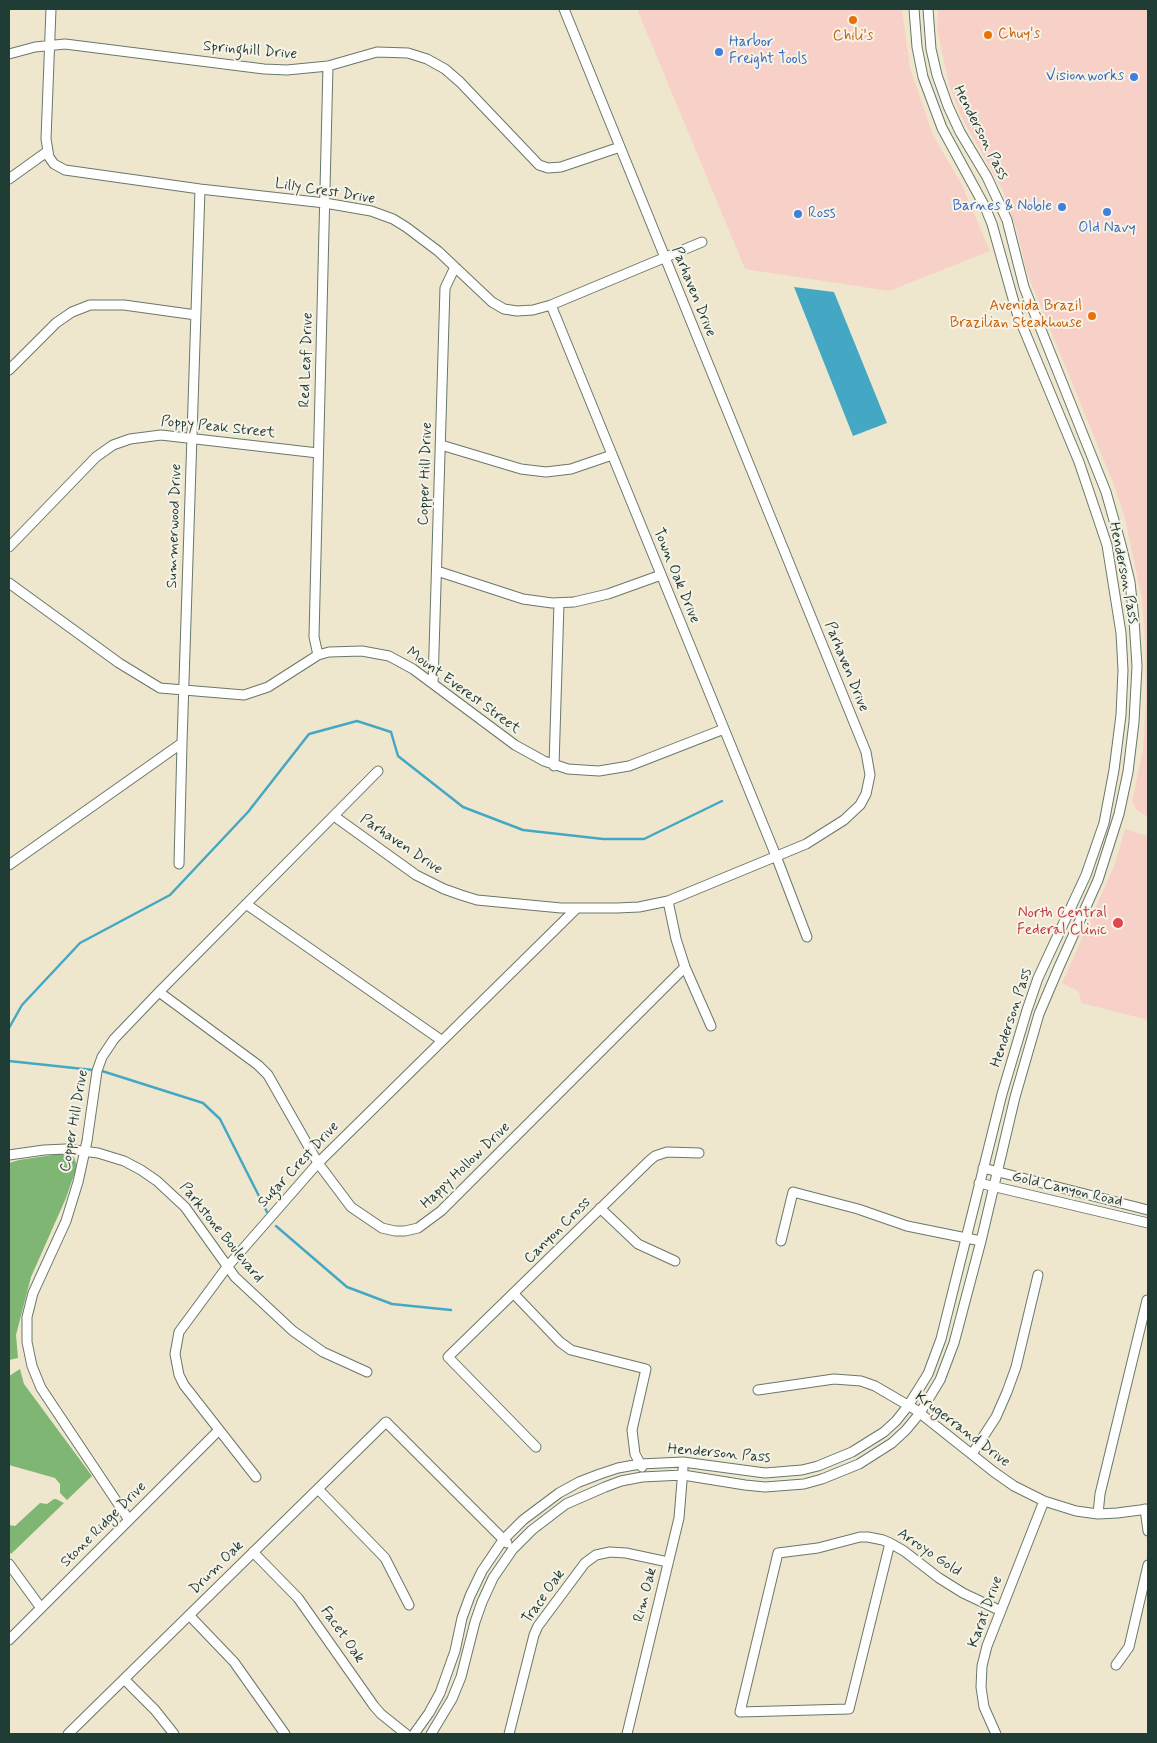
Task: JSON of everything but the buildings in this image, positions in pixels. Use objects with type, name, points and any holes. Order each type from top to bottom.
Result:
[{"type":"street","points":[[9,179],[48,151],[46,139],[51,9]]},
{"type":"street","name":"Parhaven Drive","points":[[334,816],[416,875],[444,889],[477,900],[576,909],[639,907],[668,901],[806,844],[844,820],[860,805],[869,785],[869,763],[866,752],[564,9]]},
{"type":"street","name":"Henderson Pass","points":[[414,1734],[433,1706],[448,1673],[462,1618],[482,1571],[503,1540],[522,1520],[559,1493],[579,1482],[600,1474],[640,1464],[683,1462],[765,1473],[802,1470],[818,1466],[852,1452],[884,1432],[908,1406],[924,1382],[935,1357],[1002,1094],[1027,1010],[1038,978],[1086,875],[1104,823],[1114,770],[1121,715],[1123,670],[1122,633],[1107,545],[1086,482],[1017,313],[992,224],[985,207],[942,128],[923,77],[914,22],[914,9]]},
{"type":"street","name":"Henderson Pass","points":[[431,1734],[452,1699],[461,1677],[475,1622],[493,1578],[513,1549],[532,1530],[566,1504],[585,1494],[621,1481],[649,1477],[683,1475],[765,1487],[804,1484],[822,1480],[859,1464],[892,1443],[920,1413],[937,1386],[948,1362],[981,1241],[1015,1098],[1040,1014],[1059,966],[1098,880],[1120,814],[1128,772],[1134,722],[1137,666],[1130,582],[1106,492],[1024,287],[1007,220],[998,199],[960,132],[937,75],[931,49],[928,9]]},
{"type":"street","name":"Springhill Drive","points":[[9,54],[35,47],[65,44],[264,69],[287,70],[328,66],[368,54],[387,51],[408,53],[427,59],[445,69],[460,82],[539,165],[548,168],[560,167],[620,147]]},
{"type":"street","name":"Red Leaf Drive","points":[[318,655],[314,637],[328,66]]},
{"type":"street","points":[[936,111],[948,106]]},
{"type":"street","name":"Lilly Crest Drive","points":[[48,151],[49,157],[54,164],[65,170],[200,189],[325,203],[370,211],[393,219],[422,238],[492,302],[504,309],[517,311],[532,310],[551,305],[702,242]]},
{"type":"street","name":"Summerwood Drive","points":[[179,864],[200,189]]},
{"type":"street","name":"Copper Hill Drive","points":[[433,684],[446,288],[455,267]]},
{"type":"street","points":[[9,370],[56,323],[72,312],[90,306],[124,305],[196,315]]},
{"type":"street","name":"Town Oak Drive","points":[[551,305],[776,856],[807,937]]},
{"type":"street","points":[[1051,394],[1064,388]]},
{"type":"street","name":"Poppy Peak Street","points":[[9,547],[90,462],[113,445],[130,439],[161,435],[318,453]]},
{"type":"street","points":[[441,445],[521,469],[546,472],[571,469],[612,455]]},
{"type":"street","points":[[1101,525],[1115,521]]},
{"type":"street","points":[[437,571],[523,599],[552,603],[574,602],[608,594],[661,575]]},
{"type":"street","name":"Mount Everest Street","points":[[9,583],[119,663],[160,688],[244,695],[254,693],[285,677],[318,655],[329,652],[352,651],[380,653],[398,660],[413,669],[515,745],[554,766],[568,769],[599,770],[629,766],[724,729]]},
{"type":"street","points":[[554,766],[559,603]]},
{"type":"street","points":[[1123,670],[1137,666]]},
{"type":"street","points":[[9,865],[182,743]]},
{"type":"street","name":"Copper Hill Drive","points":[[129,1520],[41,1388],[32,1366],[27,1342],[27,1317],[33,1293],[66,1221],[78,1182],[85,1152],[97,1072],[102,1058],[114,1039],[378,771]]},
{"type":"street","points":[[668,901],[674,934],[685,967],[711,1026]]},
{"type":"street","points":[[246,904],[441,1040]]},
{"type":"street","name":"Sugar Crest Drive","points":[[256,1477],[184,1385],[179,1375],[174,1354],[182,1328],[227,1267],[318,1163],[576,909]]},
{"type":"street","name":"Happy Hollow Drive","points":[[159,992],[258,1065],[268,1075],[318,1163],[351,1207],[382,1228],[405,1231],[418,1228],[441,1211],[685,967]]},
{"type":"street","name":"Parkstone Boulevard","points":[[9,1155],[66,1149],[106,1154],[124,1161],[157,1181],[185,1207],[227,1267],[243,1286],[307,1342],[323,1352],[367,1372]]},
{"type":"street","name":"Canyon Cross","points":[[536,1447],[448,1357],[655,1156],[667,1152],[699,1153]]},
{"type":"street","name":"Gold Canyon Road","points":[[983,1168],[1148,1210]]},
{"type":"street","name":"Gold Canyon Road","points":[[979,1183],[1148,1223]]},
{"type":"street","points":[[781,1241],[793,1192],[858,1209],[907,1226],[981,1241]]},
{"type":"street","points":[[600,1208],[638,1244],[675,1261]]},
{"type":"street","points":[[972,1454],[996,1417],[1007,1392],[1016,1367],[1038,1275]]},
{"type":"street","points":[[514,1294],[560,1342],[571,1350],[646,1369],[632,1430],[633,1446],[640,1464],[649,1477]]},
{"type":"street","points":[[1098,1514],[1100,1494],[1146,1300]]},
{"type":"street","name":"Krugerrand Drive","points":[[758,1390],[834,1379],[853,1379],[875,1386],[920,1413],[1014,1486],[1044,1501],[1076,1511],[1098,1514],[1147,1509]]},
{"type":"street","name":"Drum Oak","points":[[68,1734],[386,1422],[503,1540]]},
{"type":"street","name":"Stone Ridge Drive","points":[[9,1640],[219,1430]]},
{"type":"street","name":"Rim Oak","points":[[627,1734],[679,1518],[683,1462]]},
{"type":"street","points":[[318,1489],[385,1558],[409,1605]]},
{"type":"street","name":"Karat Drive","points":[[996,1734],[984,1707],[981,1676],[986,1651],[1044,1501]]},
{"type":"street","points":[[1147,1509],[1148,1531]]},
{"type":"street","name":"Arroyo Gold","points":[[890,1543],[849,1709],[740,1712],[778,1553],[818,1548],[860,1537],[874,1537],[890,1543],[904,1551],[939,1578],[1001,1611]]},
{"type":"street","points":[[503,1540],[513,1549]]},
{"type":"street","name":"Facet Oak","points":[[253,1552],[298,1598],[374,1706],[406,1734]]},
{"type":"street","name":"Trace Oak","points":[[510,1734],[534,1635],[538,1626],[585,1563],[596,1555],[610,1552],[626,1553],[668,1562]]},
{"type":"street","points":[[9,1564],[41,1608]]},
{"type":"street","points":[[1116,1665],[1129,1647],[1148,1565]]},
{"type":"street","points":[[189,1615],[234,1662],[285,1734]]},
{"type":"street","points":[[124,1679],[155,1710],[174,1734]]},
{"type":"shaded area","points":[[637,9],[902,9],[910,68],[933,135],[962,185],[990,251],[889,291],[745,269]]},
{"type":"shaded area","points":[[938,9],[1148,9],[1148,817],[1137,810],[1132,802],[1143,749],[1146,698],[1145,643],[1142,599],[1125,518],[1114,485],[1027,273],[1017,231],[1003,191],[961,116],[949,85],[937,28]]},
{"type":"shaded area","name":"North Central Federal Clinic","points":[[1125,829],[1148,836],[1148,1020],[1081,1003],[1079,992],[1062,983],[1115,864]]},
{"type":"green space","points":[[66,1153],[74,1157],[77,1166],[66,1198],[31,1277],[16,1335],[18,1358],[9,1360],[9,1163]]},
{"type":"green space","points":[[20,1369],[24,1384],[92,1476],[67,1500],[60,1493],[60,1484],[55,1478],[9,1465],[9,1376]]},
{"type":"green space","points":[[54,1499],[64,1503],[11,1554],[9,1551],[9,1525],[15,1526],[40,1503],[47,1504]]},
{"type":"water","points":[[794,287],[834,292],[887,423],[853,436]]},
{"type":"waterway","points":[[9,1028],[22,1005],[80,943],[170,895],[248,812],[309,734],[357,721],[391,732],[398,756],[463,807],[523,830],[603,839],[644,839],[722,801]]},
{"type":"waterway","points":[[9,1061],[93,1070]]},
{"type":"waterway","points":[[102,1071],[203,1103],[220,1119],[267,1212]]},
{"type":"waterway","points":[[276,1226],[347,1287],[392,1304],[451,1310]]},
{"type":"place","name":"Chili's","points":[[853,20]]},
{"type":"place","name":"Chuy's","points":[[988,35]]},
{"type":"place","name":"Harbor Freight Tools","points":[[719,52]]},
{"type":"place","name":"Visionworks","points":[[1134,77]]},
{"type":"place","name":"Barnes & Noble","points":[[1062,207]]},
{"type":"place","name":"Old Navy","points":[[1107,212]]},
{"type":"place","name":"Ross","points":[[798,214]]},
{"type":"place","name":"Avenida Brazil Brazilian Steakhouse","points":[[1092,316]]},
{"type":"place","name":"North Central Federal Clinic","points":[[1118,923]]}]
